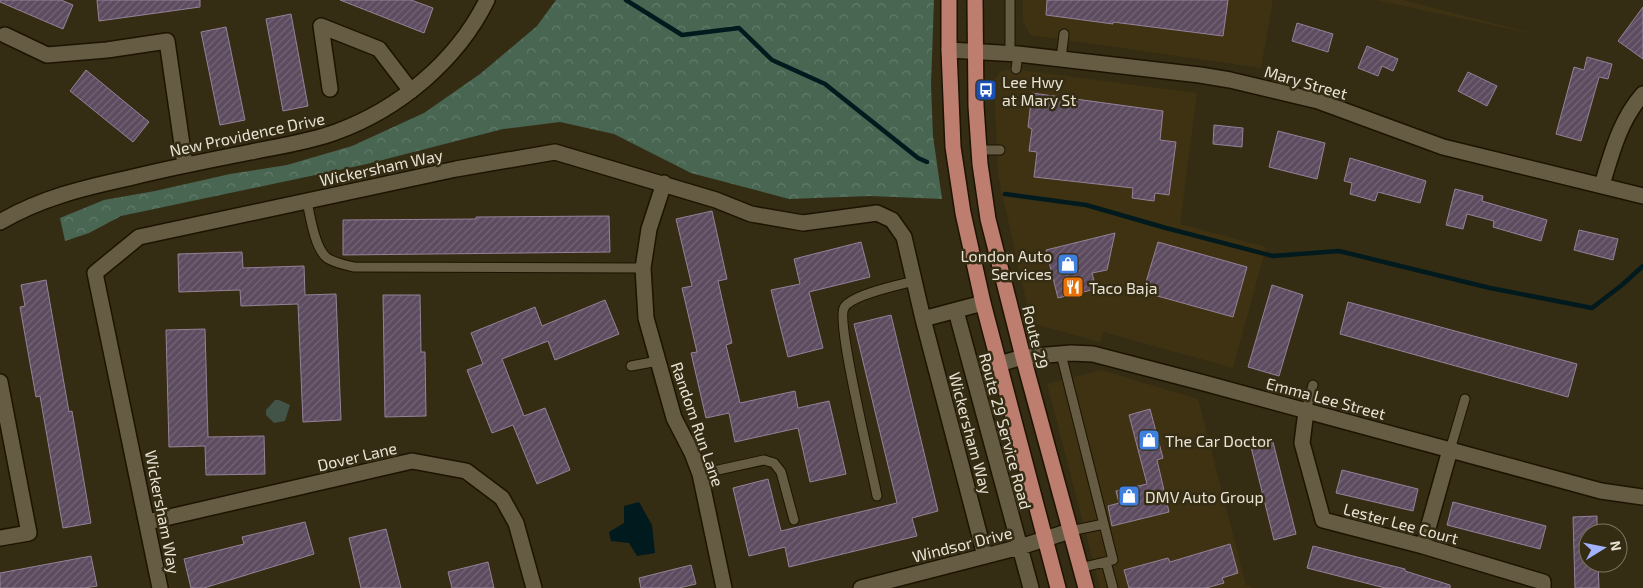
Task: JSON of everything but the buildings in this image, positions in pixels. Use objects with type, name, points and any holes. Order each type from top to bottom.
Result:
[{"type":"main road","points":[[949,0],[953,147],[970,250],[1058,588]]},
{"type":"main road","name":"Route 29","points":[[974,0],[976,106],[979,150],[988,219],[1023,357],[1086,588]]},
{"type":"street","name":"New Providence Drive","points":[[0,222],[36,204],[70,192],[185,165],[306,141],[336,132],[364,120],[410,91],[441,64],[465,35],[486,0]]},
{"type":"street","points":[[330,89],[321,26],[379,49],[410,91]]},
{"type":"street","points":[[5,35],[47,54],[107,50],[167,41],[185,165]]},
{"type":"street","name":"Mary Street","points":[[949,50],[974,51],[1014,59],[1060,59],[1182,78],[1230,80],[1318,101],[1443,147],[1643,196]]},
{"type":"street","points":[[1602,185],[1618,133],[1636,102],[1643,94]]},
{"type":"street","name":"Wickersham Way","points":[[160,588],[148,522],[95,272],[139,237],[456,169],[555,152],[716,200],[751,214],[803,223],[877,213],[892,220],[904,237],[923,319],[985,556]]},
{"type":"street","name":"Random Run Lane","points":[[664,184],[649,229],[643,268],[646,318],[674,418],[692,453],[700,474],[724,588]]},
{"type":"street","points":[[923,319],[983,303]]},
{"type":"street","name":"Route 29 Service Road","points":[[956,311],[1031,588]]},
{"type":"street","name":"Emma Lee Street","points":[[999,364],[1023,357],[1093,354],[1601,491],[1643,497]]},
{"type":"street","points":[[0,382],[2,406],[29,533],[0,538]]},
{"type":"street","name":"Lester Lee Court","points":[[1306,411],[1302,442],[1323,520],[1423,546],[1543,582],[1543,588]]},
{"type":"street","points":[[1423,546],[1450,450]]},
{"type":"street","name":"Dover Lane","points":[[148,522],[412,461],[466,471],[502,498],[516,523],[534,588]]},
{"type":"street","name":"Windsor Drive","points":[[861,588],[1020,547],[1070,532]]},
{"type":"lane","points":[[1010,0],[1014,59]]},
{"type":"lane","points":[[1060,59],[1064,34]]},
{"type":"lane","points":[[979,150],[1000,150]]},
{"type":"lane","points":[[307,201],[318,243],[326,257],[354,267],[643,268]]},
{"type":"lane","points":[[877,496],[846,346],[842,316],[844,307],[852,299],[914,281]]},
{"type":"lane","points":[[1061,354],[1113,560],[1080,568]]},
{"type":"lane","points":[[632,366],[658,361]]},
{"type":"lane","points":[[1306,411],[1314,385]]},
{"type":"lane","points":[[1450,450],[1465,399]]},
{"type":"lane","points":[[700,474],[764,460],[774,463],[781,472],[794,520]]},
{"type":"lane","points":[[1070,532],[1104,524]]},
{"type":"lane","points":[[1106,562],[1113,588]]},
{"type":"shaded area","points":[[1023,0],[1273,0],[1261,68],[1030,35],[1023,21]]},
{"type":"shaded area","points":[[1375,0],[1403,0],[1548,37],[1464,19]]},
{"type":"shaded area","points":[[1012,69],[1197,93],[1180,224],[1266,247],[1233,368],[1103,332],[1100,342],[1031,323],[998,175],[994,80],[1001,71]]},
{"type":"shaded area","points":[[1101,370],[1198,399],[1246,585],[1253,588],[1100,588],[1047,384]]},
{"type":"green space","points":[[556,0],[934,0],[931,85],[933,136],[942,199],[870,196],[789,199],[691,173],[614,134],[560,122],[503,129],[367,164],[121,216],[89,233],[65,241],[60,218],[104,200],[230,174],[287,165],[352,146],[424,113],[480,74],[537,26]]},
{"type":"green space","points":[[275,400],[290,405],[285,421],[274,423],[266,415],[266,410]]},
{"type":"water","points":[[639,502],[652,525],[655,553],[637,556],[629,543],[611,541],[609,532],[624,523],[624,506]]},
{"type":"waterway","points":[[626,0],[682,35],[739,28],[772,60],[825,84],[918,158],[927,162]]},
{"type":"waterway","points":[[1005,194],[1086,205],[1273,256],[1339,251],[1490,288],[1592,308],[1643,266]]},
{"type":"place","name":"Lee Hwy at Mary St","points":[[986,90]]},
{"type":"place","name":"London Auto Services","points":[[1068,264]]},
{"type":"place","name":"Taco Baja","points":[[1073,287]]},
{"type":"place","name":"The Car Doctor","points":[[1149,440]]},
{"type":"place","name":"DMV Auto Group","points":[[1129,496]]}]
